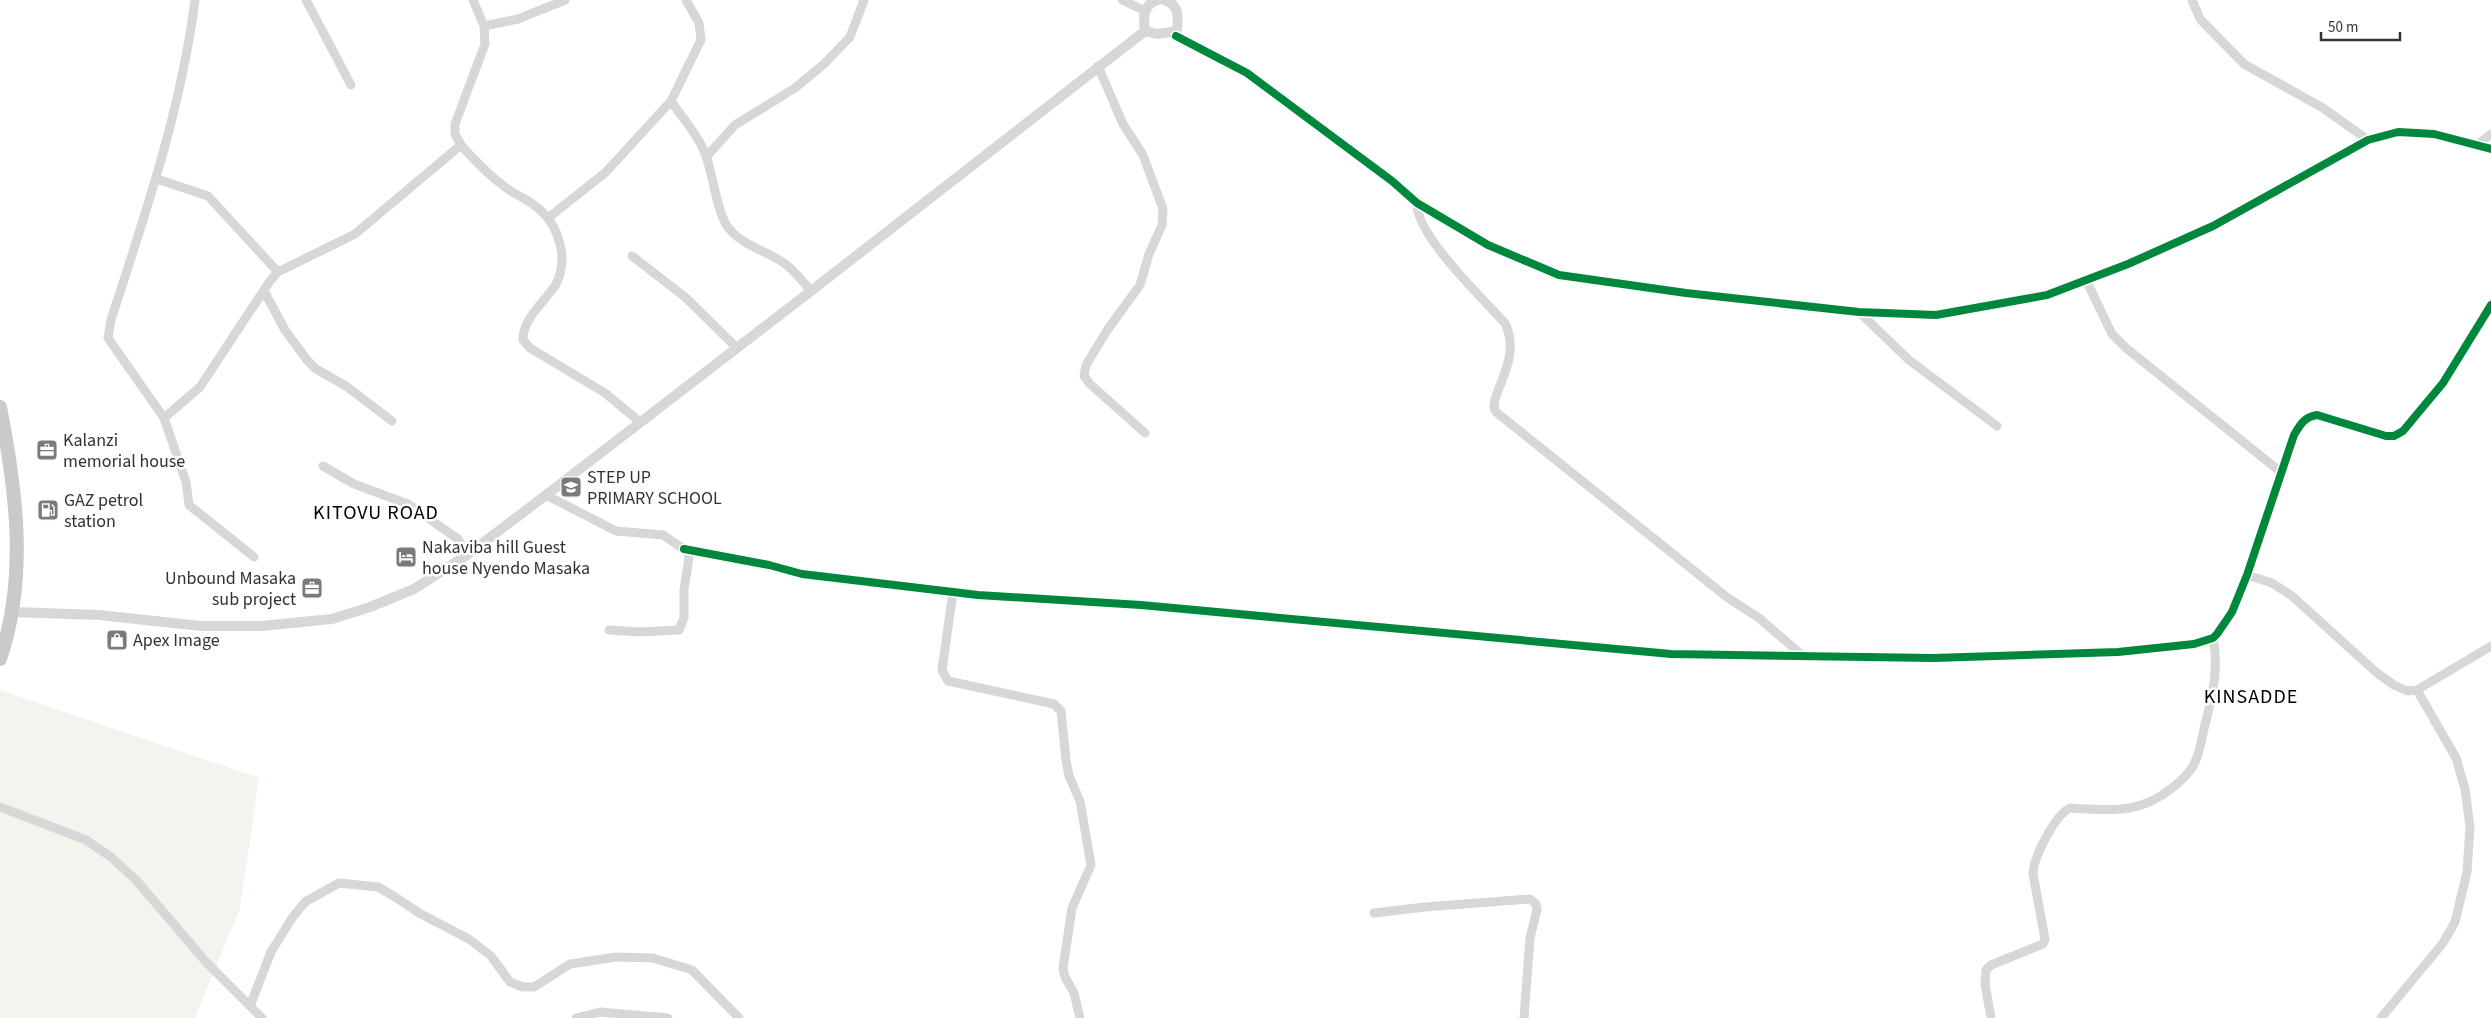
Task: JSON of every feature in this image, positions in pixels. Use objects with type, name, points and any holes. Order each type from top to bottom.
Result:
[{"type":"main road","points":[[0,406],[13,475],[17,542],[13,612],[0,659]]},
{"type":"street","points":[[195,0],[189,48],[157,179],[111,320],[108,338],[164,418],[186,482],[189,505],[254,557]]},
{"type":"street","points":[[306,0],[351,85]]},
{"type":"street","points":[[473,0],[484,26],[485,44],[455,124],[455,134],[461,145],[494,178],[536,206],[548,218],[563,252],[563,268],[555,285],[525,326],[523,340],[530,348],[605,393],[640,422]]},
{"type":"street","points":[[484,26],[518,19],[565,0]]},
{"type":"street","points":[[548,218],[606,172],[671,101],[701,40],[699,23],[686,0]]},
{"type":"street","points":[[706,156],[735,125],[795,88],[824,64],[850,37],[864,0]]},
{"type":"street","points":[[1122,0],[1144,11]]},
{"type":"street","points":[[1145,31],[1144,11],[1148,5],[1158,0]]},
{"type":"street","points":[[1164,0],[1178,3],[1176,36]]},
{"type":"street","points":[[2192,0],[2200,19],[2244,64],[2323,108],[2368,140]]},
{"type":"street","points":[[1145,31],[1157,34],[1171,32],[1247,73],[1392,181],[1418,203],[1488,245],[1559,275],[1686,293],[1859,312],[1936,315],[2047,294],[2086,280],[2213,226],[2368,140],[2398,132],[2434,134],[2491,149]]},
{"type":"street","points":[[13,612],[99,615],[201,626],[261,626],[332,619],[370,607],[414,589],[467,555],[546,495],[1145,31]]},
{"type":"street","points":[[1098,66],[1123,124],[1143,155],[1163,210],[1162,225],[1149,254],[1140,285],[1108,329],[1086,365],[1084,376],[1090,384],[1145,433]]},
{"type":"street","points":[[671,101],[699,142],[706,156],[725,224],[735,236],[782,261],[811,291]]},
{"type":"street","points":[[2477,145],[2491,134]]},
{"type":"street","points":[[164,418],[200,387],[278,272],[355,234],[461,145]]},
{"type":"street","points":[[157,179],[208,196],[278,272]]},
{"type":"street","points":[[1418,203],[1420,219],[1431,240],[1506,323],[1511,335],[1512,349],[1495,399],[1494,407],[1496,412],[1713,586],[1758,618],[1803,656]]},
{"type":"street","points":[[632,256],[685,297],[737,348]]},
{"type":"street","points":[[2086,280],[2112,334],[2126,348],[2282,473]]},
{"type":"street","points":[[264,291],[285,330],[307,360],[316,368],[346,386],[392,421]]},
{"type":"street","points":[[684,549],[769,565],[802,574],[953,592],[1026,599],[1141,605],[1671,654],[1934,658],[2118,652],[2194,644],[2213,638],[2232,612],[2247,575],[2294,435],[2308,416],[2316,415],[2386,436],[2394,436],[2402,431],[2443,383],[2491,305]]},
{"type":"street","points":[[1859,312],[1909,360],[1996,426]]},
{"type":"street","points":[[323,466],[354,484],[408,504],[458,539],[467,555]]},
{"type":"street","points":[[546,495],[616,531],[663,535],[688,552],[689,558],[684,589],[684,618],[679,630],[639,632],[608,630]]},
{"type":"street","points":[[2247,575],[2272,583],[2292,596],[2377,673],[2406,691],[2417,690],[2491,646]]},
{"type":"street","points":[[953,592],[942,670],[944,677],[948,681],[1054,704],[1061,711],[1067,768],[1080,801],[1091,865],[1072,908],[1064,968],[1065,977],[1074,993],[1080,1018]]},
{"type":"street","points":[[1991,1018],[1986,970],[1990,965],[2043,944],[2044,939],[2033,874],[2033,863],[2060,816],[2070,808],[2125,810],[2144,806],[2163,796],[2182,780],[2195,762],[2216,682],[2216,656],[2213,638]]},
{"type":"street","points":[[2381,1018],[2443,943],[2455,922],[2467,872],[2470,827],[2465,789],[2456,758],[2417,690]]},
{"type":"street","points":[[0,807],[86,840],[111,856],[136,880],[206,962],[262,1018]]},
{"type":"street","points":[[250,1006],[271,952],[292,918],[305,902],[339,882],[378,888],[395,896],[419,914],[469,939],[491,956],[510,982],[523,987],[534,987],[570,964],[616,957],[653,958],[692,970],[739,1018]]},
{"type":"street","points":[[1374,913],[1530,899],[1536,904],[1537,910],[1530,938],[1524,1018]]},
{"type":"street","points":[[576,1018],[600,1012],[668,1018]]},
{"type":"shaded area","points":[[0,690],[259,778],[240,908],[195,1018],[0,1018]]},
{"type":"cycle path","points":[[1176,36],[1247,73],[1392,181],[1417,203],[1488,245],[1559,275],[1686,293],[1859,312],[1936,315],[2047,295],[2128,264],[2213,226],[2368,140],[2398,132],[2434,134],[2491,149]]},
{"type":"cycle path","points":[[684,549],[769,565],[802,574],[978,595],[1141,605],[1671,654],[1934,658],[2118,652],[2194,644],[2213,638],[2232,612],[2247,575],[2294,435],[2303,422],[2317,415],[2386,436],[2394,436],[2403,431],[2443,383],[2491,305]]},
{"type":"place","name":"Kalanzi memorial house","points":[[47,450]]},
{"type":"place","name":"STEP UP PRIMARY SCHOOL","points":[[571,487]]},
{"type":"place","name":"GAZ petrol station","points":[[48,510]]},
{"type":"place","name":"Nakaviba hill Guest house Nyendo Masaka","points":[[406,557]]},
{"type":"place","name":"Unbound Masaka sub project","points":[[312,588]]},
{"type":"place","name":"Apex Image","points":[[117,640]]},
{"type":"district","name":"KITOVU ROAD","points":[[376,512]]},
{"type":"district","name":"KINSADDE","points":[[2251,696]]}]
